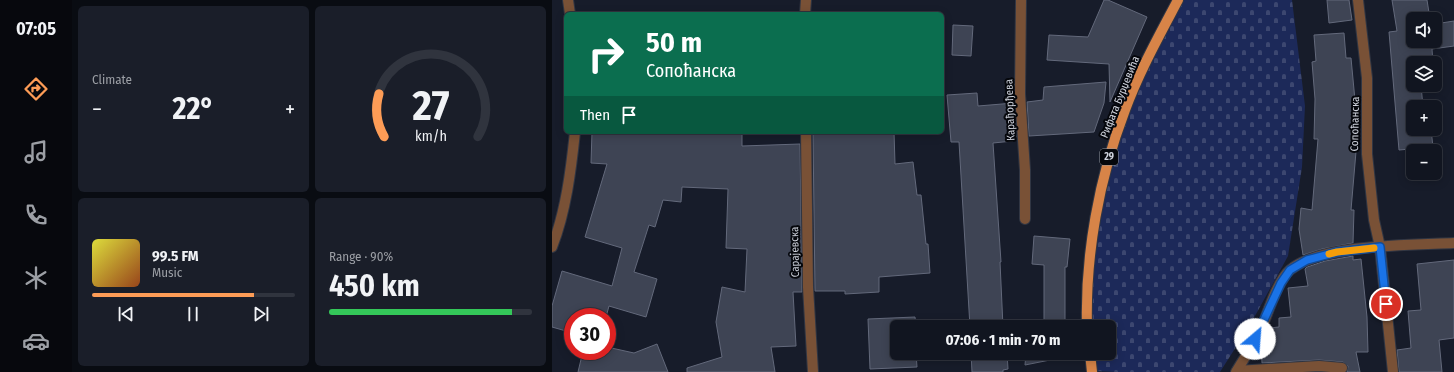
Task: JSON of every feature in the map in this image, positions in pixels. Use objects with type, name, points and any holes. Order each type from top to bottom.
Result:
[{"type":"main road","name":"Рифата Бурџевића","points":[[1087,320],[1086,297],[1088,275],[1095,225],[1109,156],[1125,108],[1136,82],[1178,0]]},
{"type":"main road","points":[[1091,360],[1092,372]]},
{"type":"street","points":[[568,0],[570,12]]},
{"type":"street","points":[[805,12],[806,0]]},
{"type":"street","name":"Карађорђева","points":[[1021,0],[1020,94],[1025,170],[1025,219]]},
{"type":"street","name":"Сопоћанска","points":[[1358,0],[1367,78],[1366,154],[1374,220],[1380,247],[1393,372]]},
{"type":"street","points":[[552,247],[572,165],[575,134]]},
{"type":"street","name":"Сарајевска","points":[[806,134],[808,286],[813,372]]},
{"type":"street","points":[[1237,371],[1261,328],[1281,283],[1290,270],[1307,260],[1337,252],[1380,247],[1454,243]]},
{"type":"street","points":[[1237,371],[1320,366],[1342,368]]},
{"type":"green space","points":[[1178,0],[1292,0],[1305,106],[1302,167],[1288,256],[1250,325],[1220,372],[1092,371],[1091,360],[1116,360],[1116,320],[1087,320],[1086,297],[1109,156]]},
{"type":"building","points":[[1104,0],[1108,0],[1147,17],[1110,102],[1109,64],[1047,60],[1049,35],[1088,37]]},
{"type":"building","points":[[1327,0],[1349,0],[1352,20],[1329,23]]},
{"type":"building","points":[[1392,0],[1427,0],[1429,12],[1406,12],[1406,48],[1439,48],[1432,49],[1432,56],[1406,56],[1406,92],[1422,92],[1422,100],[1406,100],[1406,136],[1432,136],[1433,144],[1406,144],[1406,149],[1399,150],[1389,32],[1397,31]]},
{"type":"building","points":[[1454,21],[1454,46],[1442,48],[1442,23]]},
{"type":"building","points":[[953,25],[973,26],[971,56],[952,55]]},
{"type":"building","points":[[1344,33],[1346,58],[1351,58],[1356,111],[1359,111],[1358,140],[1351,210],[1354,210],[1353,243],[1322,249],[1303,255],[1299,229],[1301,208],[1312,210],[1318,139],[1314,139],[1315,99],[1312,62],[1316,61],[1314,35]]},
{"type":"building","points":[[1106,82],[1104,103],[1094,132],[1029,136],[1027,102],[1043,100],[1044,87]]},
{"type":"building","points":[[977,93],[978,106],[1014,103],[1016,137],[1013,138],[1013,141],[993,143],[1001,262],[1003,320],[970,320],[959,142],[951,142],[947,95]]},
{"type":"building","points":[[592,134],[742,134],[742,146],[800,144],[802,292],[793,292],[796,346],[771,347],[775,372],[687,372],[687,368],[722,357],[716,322],[722,287],[745,292],[747,249],[726,248],[728,189],[682,187],[681,202],[663,200],[655,227],[649,225],[634,272],[657,279],[646,317],[609,306],[608,308],[564,308],[564,330],[552,327],[552,306],[562,271],[612,286],[622,248],[585,237],[607,164],[591,163]]},
{"type":"building","points":[[813,134],[894,134],[895,164],[913,162],[917,195],[921,195],[926,244],[928,244],[930,273],[879,277],[879,292],[845,294],[845,291],[815,291]]},
{"type":"building","points":[[1034,236],[1070,239],[1067,267],[1065,267],[1065,320],[1044,320],[1044,265],[1032,264]]},
{"type":"building","points":[[1353,256],[1353,260],[1361,259],[1367,317],[1368,352],[1356,352],[1360,372],[1347,372],[1348,366],[1343,362],[1319,360],[1262,363],[1261,342],[1269,342],[1269,328],[1279,327],[1279,318],[1291,317],[1288,288],[1308,286],[1305,269],[1307,267],[1325,261]]},
{"type":"building","points":[[1454,260],[1454,338],[1439,340],[1442,372],[1399,372],[1397,350],[1411,348],[1408,311],[1421,310],[1417,264]]},
{"type":"building","points":[[915,317],[915,320],[890,320],[890,360],[916,360],[917,367],[870,369],[868,319]]},
{"type":"building","points":[[657,344],[668,372],[578,372],[581,360],[616,360],[616,349],[634,353]]},
{"type":"building","points":[[971,360],[1007,360],[1008,369],[1003,370],[1003,372],[972,372]]},
{"type":"building","points":[[1025,360],[1050,360],[1025,365]]},
{"type":"slow traffic","points":[[1329,254],[1374,248]]},
{"type":"route","points":[[1255,339],[1281,283],[1290,270],[1307,260],[1337,252],[1380,247],[1386,304]]}]
